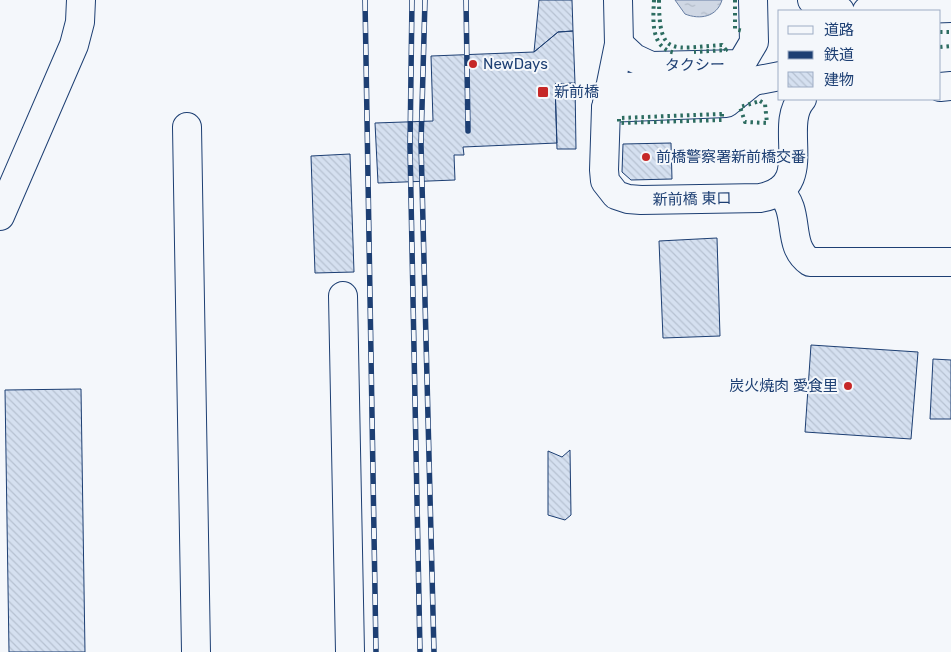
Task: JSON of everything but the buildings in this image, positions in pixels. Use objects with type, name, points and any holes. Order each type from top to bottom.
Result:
[{"type":"main road","points":[[0,216],[74,45],[80,22],[81,0]]},
{"type":"main road","name":"新前橋 東口","points":[[618,0],[619,44],[608,98],[604,170],[605,181],[616,195],[628,199],[641,200],[760,198],[773,196],[779,191]]},
{"type":"main road","name":"タクシー","points":[[619,44],[634,58],[651,66],[741,64],[754,42],[753,0]]},
{"type":"main road","points":[[812,0],[820,6],[836,10]]},
{"type":"main road","points":[[895,10],[951,8]]},
{"type":"main road","points":[[608,98],[726,103],[752,82],[778,76]]},
{"type":"main road","points":[[801,100],[796,105],[793,116],[793,166],[790,177],[779,191],[786,197],[792,209],[796,242],[800,254],[815,264],[951,262]]},
{"type":"main road","points":[[187,126],[196,652]]},
{"type":"main road","points":[[343,296],[350,652]]},
{"type":"water","points":[[675,0],[722,0],[720,6],[712,13],[707,16],[696,17],[685,14]]},
{"type":"railway","points":[[365,0],[376,652]]},
{"type":"railway","points":[[412,0],[410,147],[420,652]]},
{"type":"railway","points":[[425,0],[421,144],[434,652]]},
{"type":"railway","points":[[466,0],[468,131]]},
{"type":"hedge","points":[[654,0],[653,16],[655,33],[658,40],[668,51],[677,53]]},
{"type":"hedge","points":[[659,0],[662,32],[666,41],[680,47],[722,45],[726,50],[694,52]]},
{"type":"hedge","points":[[735,0],[735,29],[743,31]]},
{"type":"hedge","points":[[941,32],[951,32]]},
{"type":"hedge","points":[[941,47],[951,46]]},
{"type":"hedge","points":[[760,101],[765,104],[767,123],[745,122],[740,107],[760,101]]},
{"type":"hedge","points":[[722,114],[722,120],[619,123],[619,118],[722,114]]},
{"type":"place","name":"NewDays","points":[[473,64]]},
{"type":"place","name":"新前橋","points":[[543,92]]},
{"type":"place","name":"前橋警察署新前橋交番","points":[[646,157]]},
{"type":"place","name":"炭火焼肉 愛食里","points":[[848,386]]}]
